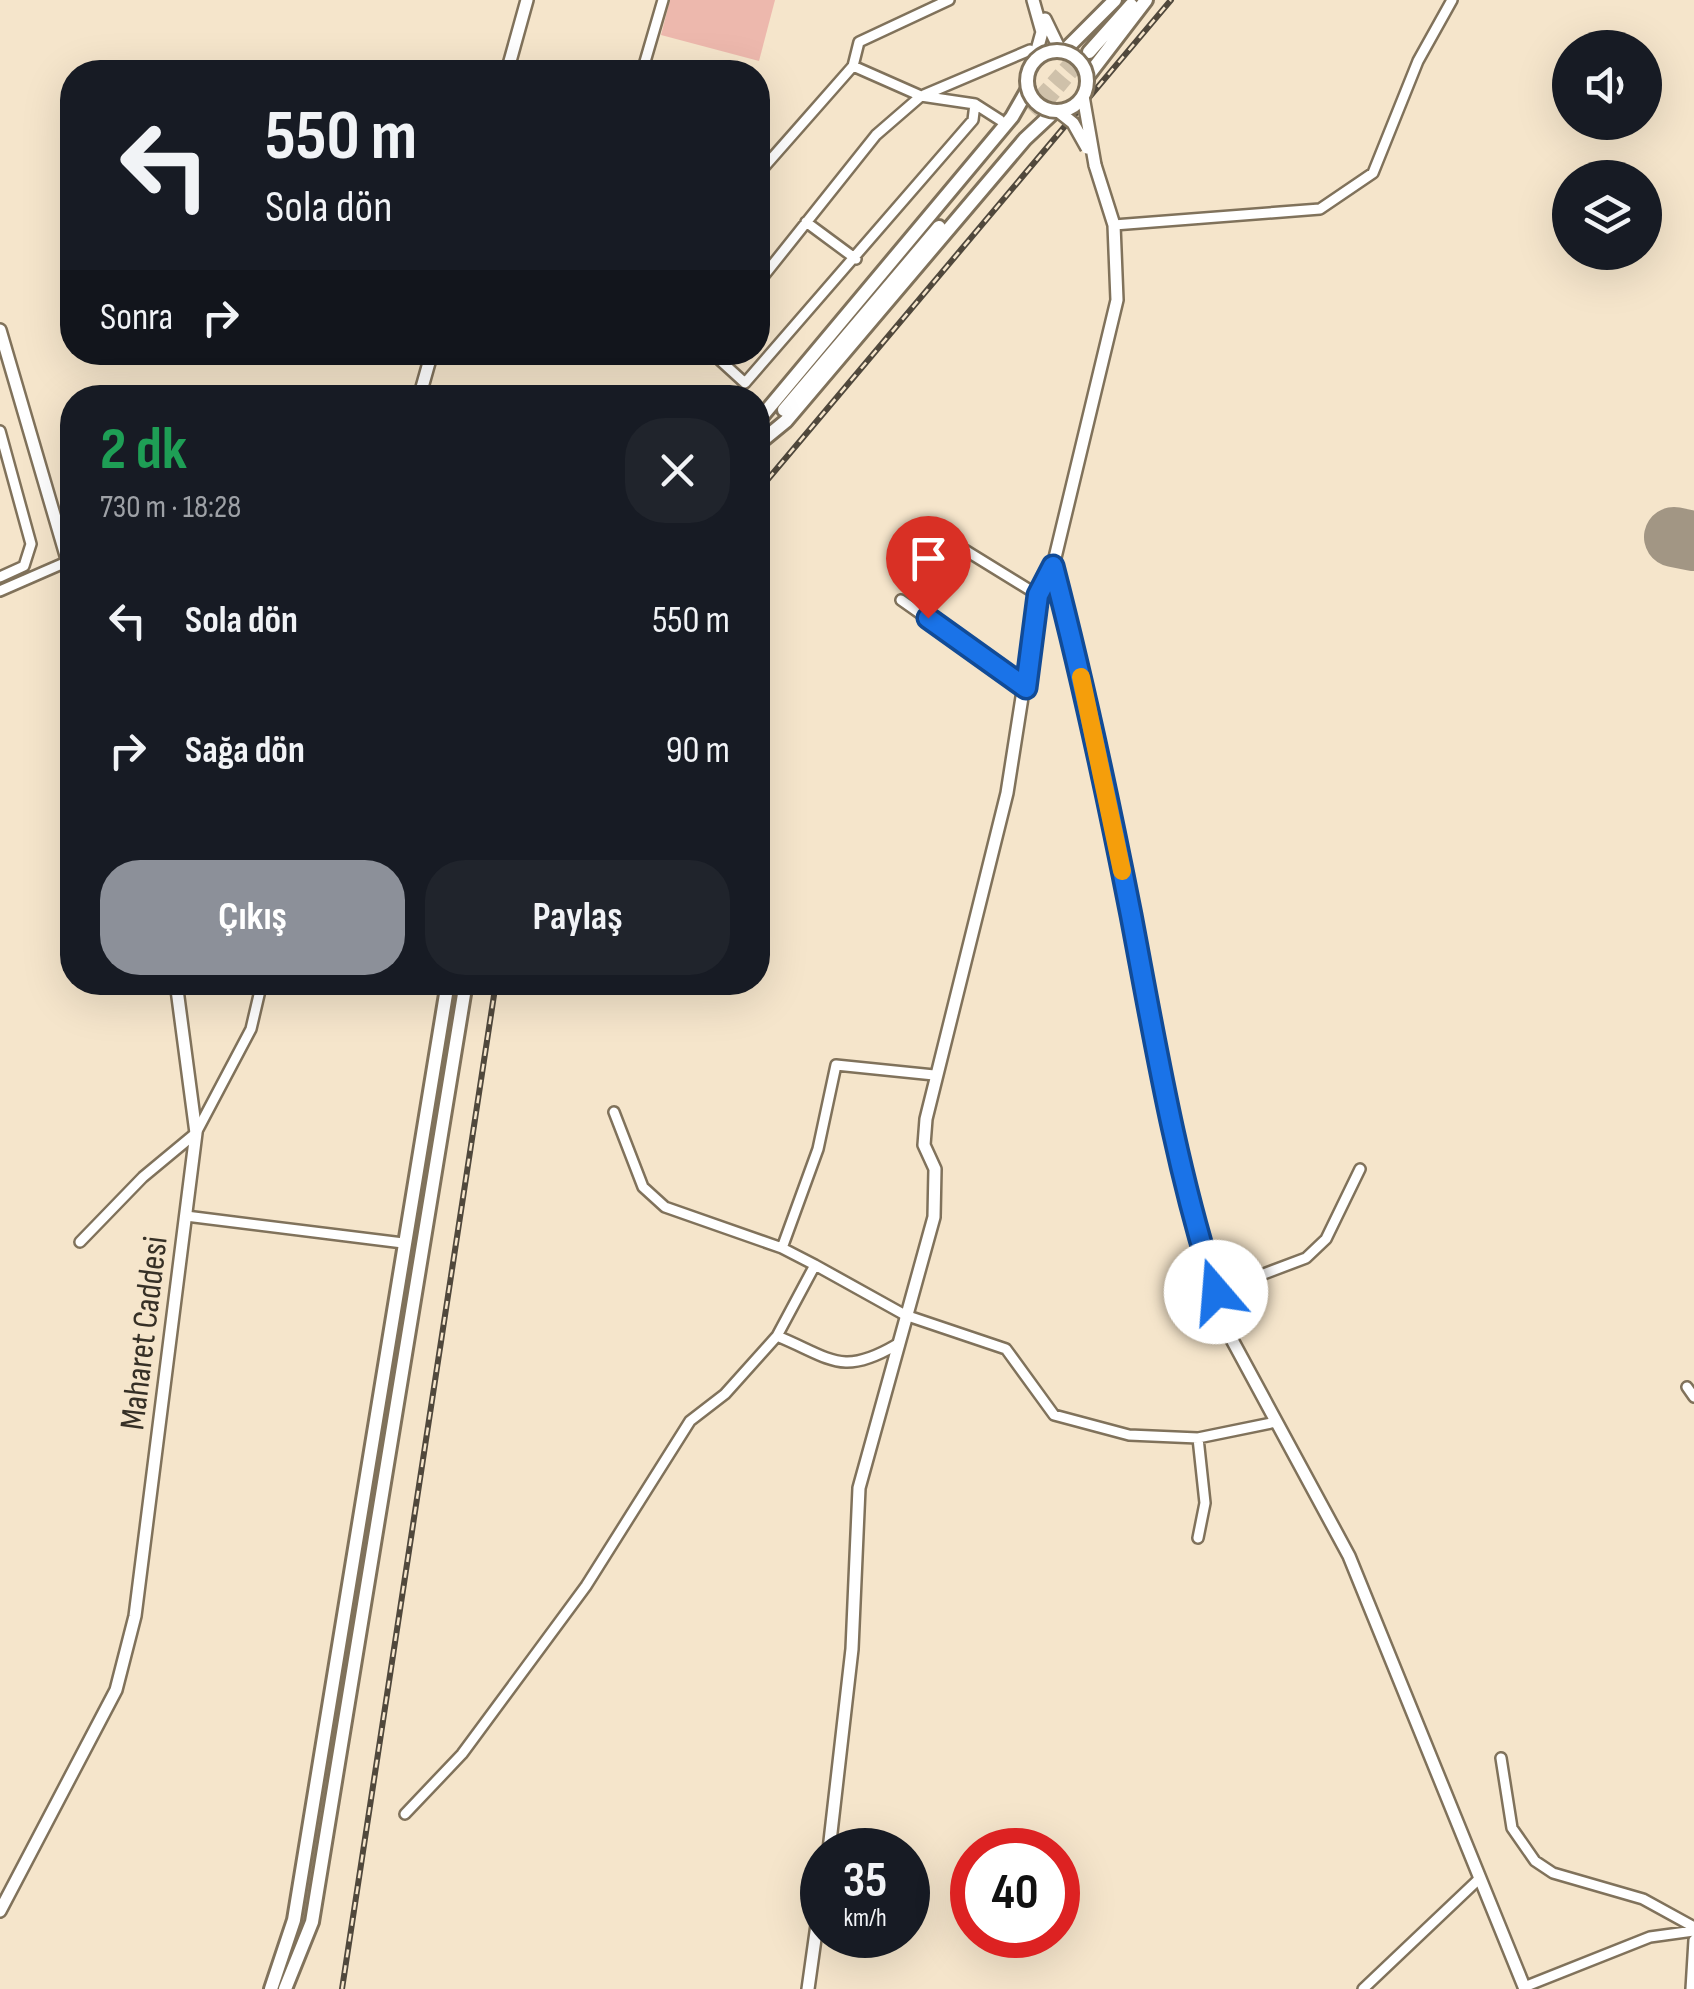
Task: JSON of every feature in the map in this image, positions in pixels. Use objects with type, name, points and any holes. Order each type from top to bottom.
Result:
[{"type":"main road","points":[[1062,51],[1115,0]]},
{"type":"main road","points":[[1124,0],[1086,49],[1136,0]]},
{"type":"main road","points":[[770,434],[786,422],[1025,139],[1056,111],[1083,96],[1087,77],[1146,0]]},
{"type":"main road","points":[[770,410],[1006,119],[1028,89],[1032,55],[1062,51],[1078,59],[1087,77]]},
{"type":"main road","points":[[1028,89],[1039,105],[1056,111]]},
{"type":"main road","points":[[770,411],[1032,112],[770,429]]},
{"type":"main road","points":[[270,1989],[294,1920],[446,995]]},
{"type":"main road","points":[[286,1989],[312,1922],[464,995]]},
{"type":"street","points":[[510,60],[527,0]]},
{"type":"street","points":[[646,60],[663,0]]},
{"type":"street","points":[[770,160],[853,66],[859,42],[949,0]]},
{"type":"street","points":[[1036,0],[1062,51]]},
{"type":"street","points":[[770,268],[876,135],[921,96],[1032,55],[1042,32],[1036,0]]},
{"type":"street","points":[[1114,224],[1320,209],[1373,173],[1418,61],[1452,0]]},
{"type":"street","points":[[853,66],[921,96],[975,104],[1006,119]]},
{"type":"street","points":[[832,1828],[852,1649],[858,1488],[934,1217],[935,1169],[924,1146],[934,1075],[1007,794],[1038,595],[1053,566],[1117,300],[1114,224],[1095,165],[1083,96]]},
{"type":"street","points":[[770,354],[973,120],[975,104]]},
{"type":"street","points":[[1056,111],[1073,123],[1095,165]]},
{"type":"street","points":[[806,222],[856,259]]},
{"type":"street","points":[[0,330],[60,527]]},
{"type":"street","points":[[725,365],[744,383],[760,365]]},
{"type":"street","points":[[0,431],[31,544],[24,566],[0,576]]},
{"type":"street","points":[[934,531],[1038,595]]},
{"type":"street","points":[[0,592],[60,565]]},
{"type":"street","points":[[1053,566],[1111,812],[1165,1100],[1194,1226],[1230,1336],[1349,1556],[1524,1988],[1650,1937],[1694,1929]]},
{"type":"street","points":[[901,600],[1026,688]]},
{"type":"street","name":"Maharet Caddesi","points":[[0,1911],[116,1690],[135,1616],[196,1133],[178,995]]},
{"type":"street","points":[[80,1242],[143,1178],[196,1133],[251,1029],[259,995]]},
{"type":"street","points":[[782,1248],[818,1150],[836,1066],[934,1075]]},
{"type":"street","points":[[614,1112],[642,1187],[665,1208],[782,1248],[905,1314],[1006,1349],[1054,1415],[1129,1435],[1198,1438],[1276,1422]]},
{"type":"street","points":[[1216,1292],[1306,1258],[1326,1239],[1360,1169]]},
{"type":"street","points":[[186,1216],[404,1243]]},
{"type":"street","points":[[406,1814],[462,1754],[586,1586],[690,1421],[725,1394],[777,1336],[815,1265]]},
{"type":"street","points":[[777,1336],[834,1362],[856,1364],[896,1345]]},
{"type":"street","points":[[1687,1387],[1694,1397]]},
{"type":"street","points":[[1198,1438],[1205,1503],[1198,1538]]},
{"type":"street","points":[[1501,1758],[1512,1828],[1535,1860],[1553,1873],[1643,1899],[1694,1929]]},
{"type":"street","points":[[1364,1989],[1480,1878]]},
{"type":"street","points":[[1691,1989],[1694,1940]]},
{"type":"street","points":[[808,1989],[812,1958]]},
{"type":"shaded area","points":[[670,0],[775,0],[759,60],[661,35]]},
{"type":"runway","points":[[1674,537],[1694,541]]},
{"type":"tunnel","points":[[1036,116],[1089,52]]},
{"type":"tunnel","points":[[1028,109],[1078,53]]},
{"type":"railway","points":[[770,477],[1171,0]]},
{"type":"railway","points":[[342,1989],[494,995]]},
{"type":"slow traffic","points":[[1081,677],[1122,871]]},
{"type":"route","points":[[928,618],[1026,688],[1038,595],[1053,566],[1111,812],[1157,1065],[1194,1226],[1216,1292]]}]
